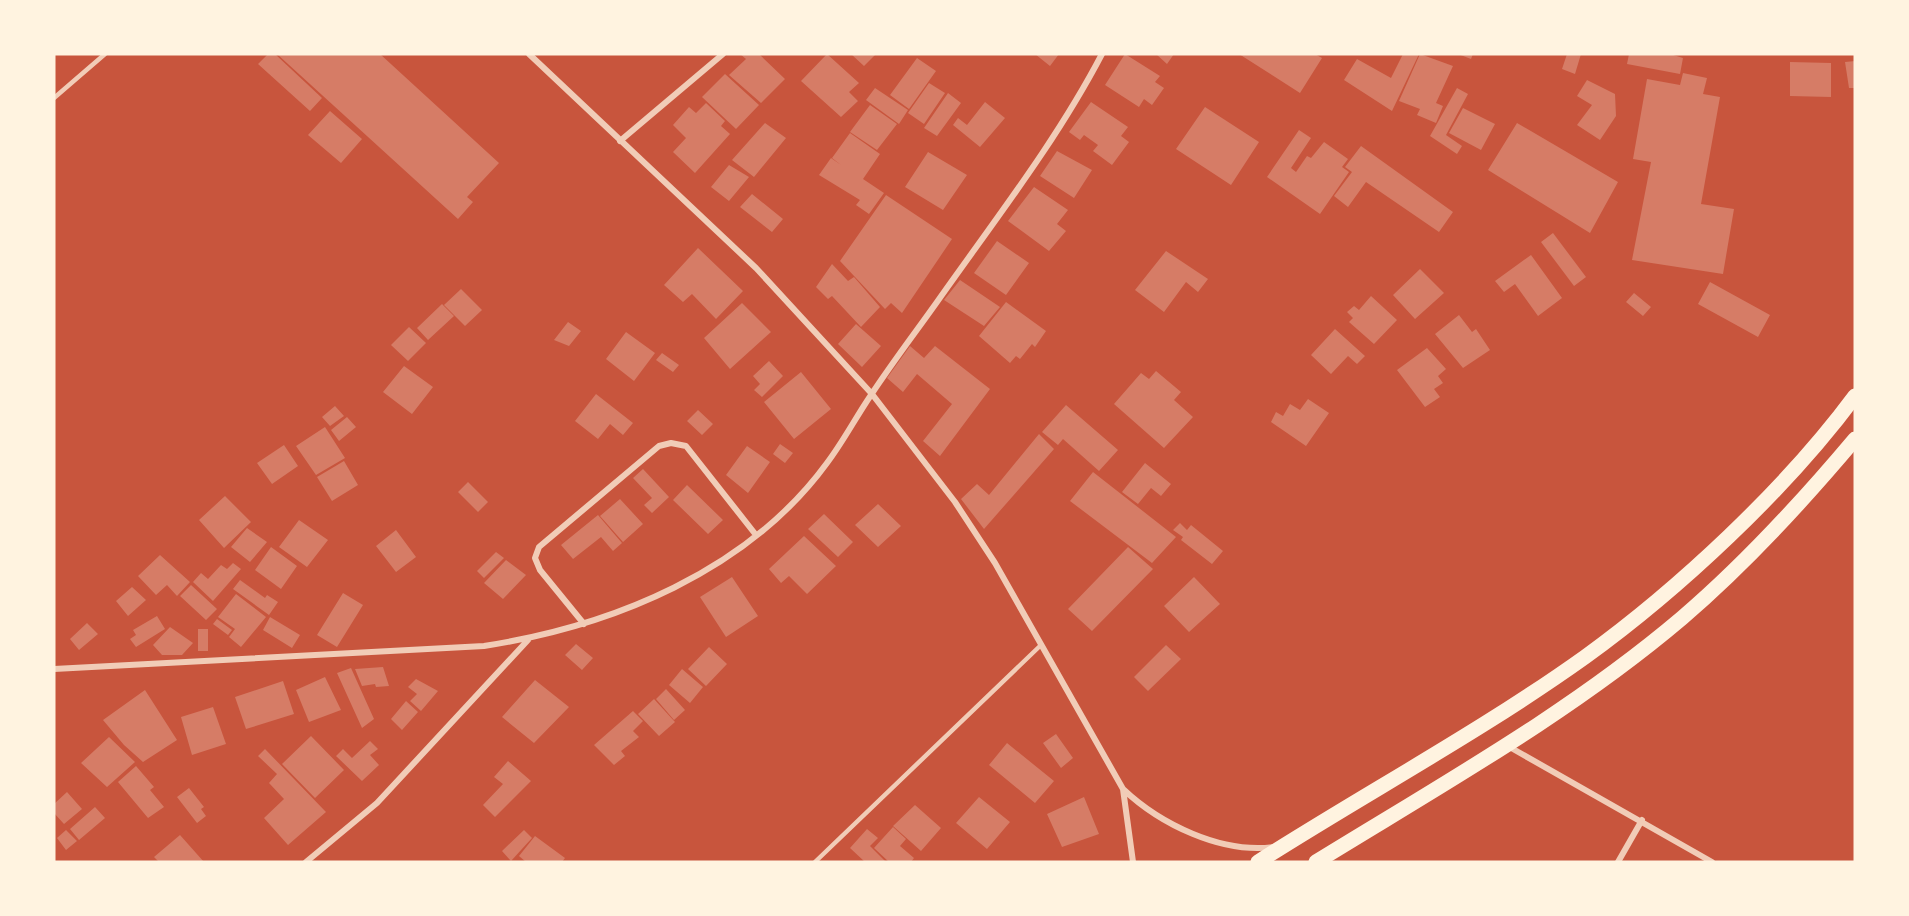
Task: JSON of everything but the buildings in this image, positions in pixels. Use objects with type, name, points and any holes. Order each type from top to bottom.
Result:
[{"type":"main road","points":[[1258,862],[1498,714],[1585,657],[1646,610],[1750,513],[1809,451],[1855,396]]},
{"type":"main road","points":[[1316,862],[1506,745],[1592,688],[1682,618],[1768,537],[1855,439]]},
{"type":"street","points":[[530,54],[756,268],[872,394],[955,501],[994,563],[1123,789],[1149,812],[1197,834],[1233,845],[1264,848],[1283,846]]},
{"type":"street","points":[[620,141],[723,54]]},
{"type":"street","points":[[54,669],[484,646],[528,639],[584,624],[628,609],[683,584],[756,535],[786,510],[827,464],[872,394],[1056,134],[1102,54]]},
{"type":"street","points":[[584,624],[540,570],[535,558],[539,547],[659,446],[671,443],[686,446],[756,535]]},
{"type":"street","points":[[306,862],[377,803],[528,639]]},
{"type":"street","points":[[1506,745],[1642,820],[1712,862]]},
{"type":"street","points":[[1123,789],[1133,862]]},
{"type":"street","points":[[1618,862],[1642,820]]},
{"type":"lane","points":[[54,98],[105,54]]},
{"type":"lane","points":[[815,862],[1041,645]]}]
